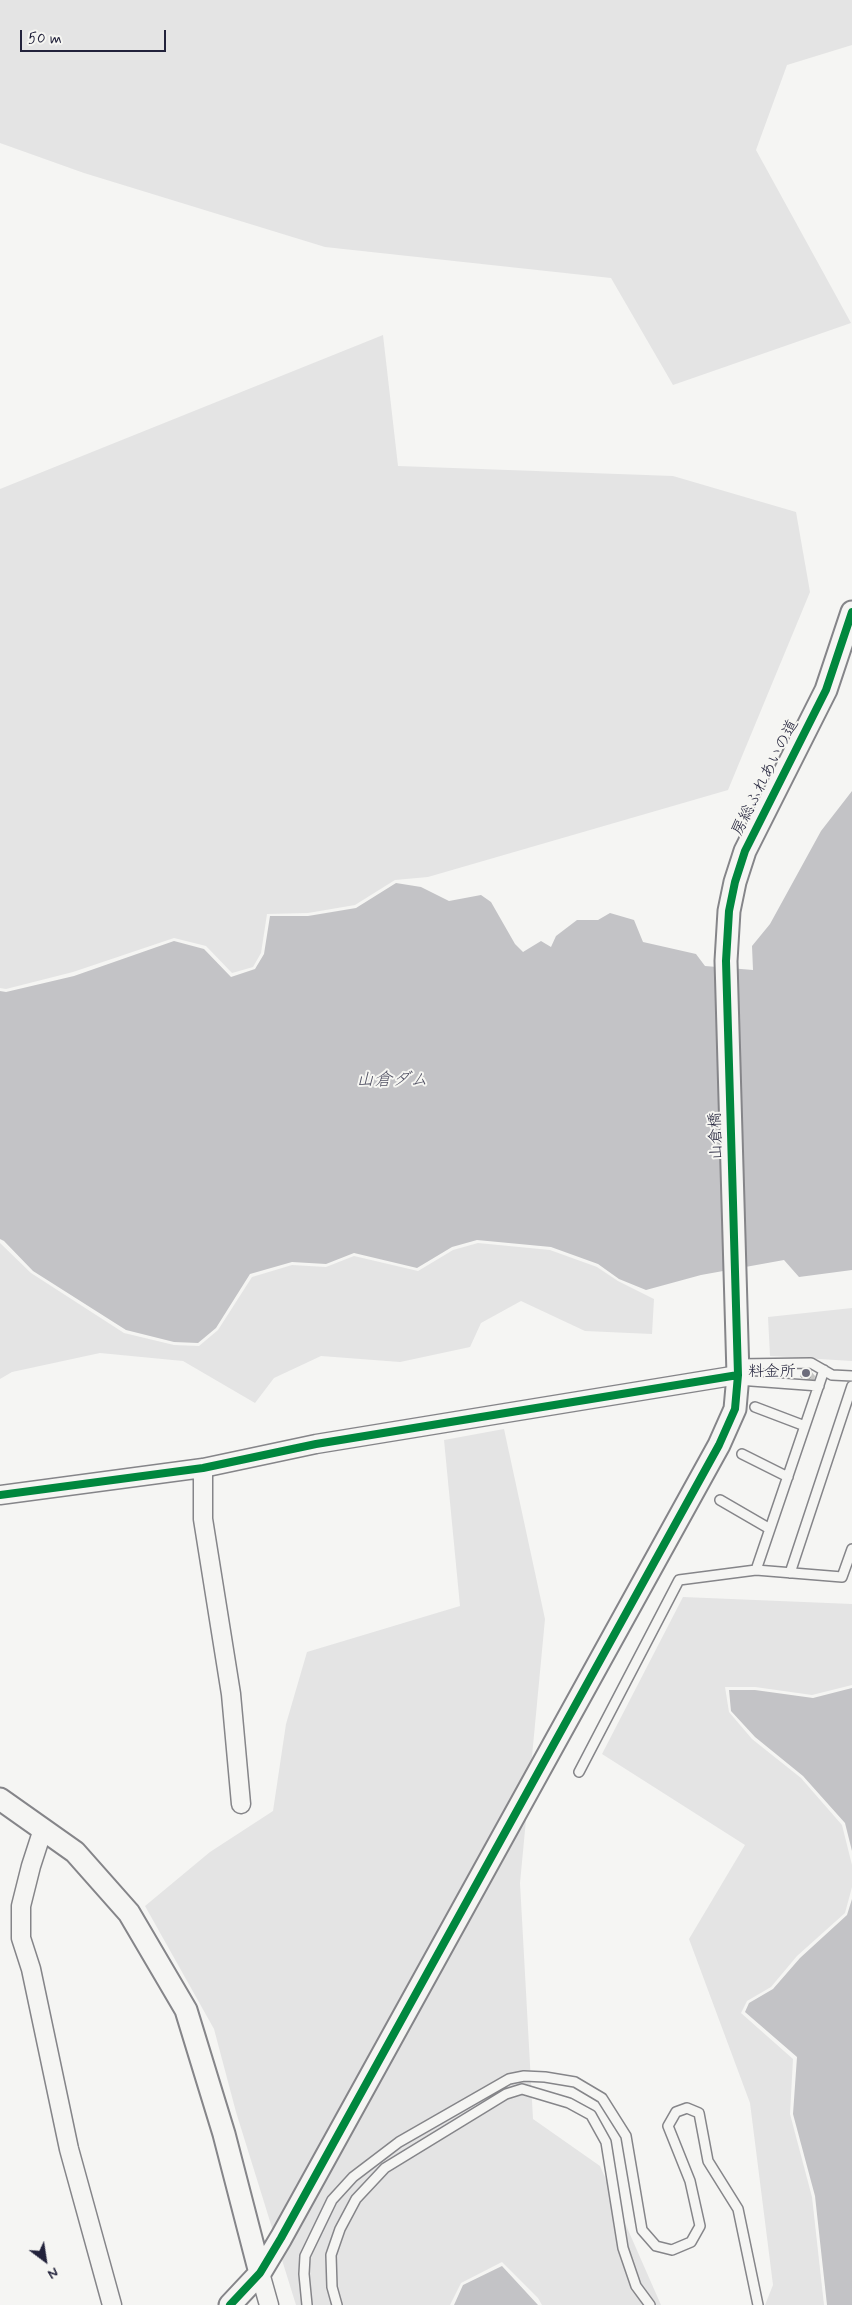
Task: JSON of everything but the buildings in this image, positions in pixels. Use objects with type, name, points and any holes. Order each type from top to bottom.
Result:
[{"type":"street","name":"房総ふれあいの道","points":[[726,961],[729,911],[735,882],[745,851],[826,690],[852,612]]},
{"type":"street","name":"山倉橋","points":[[230,2305],[260,2272],[719,1446],[734,1409],[738,1373],[726,961]]},
{"type":"street","points":[[0,1495],[203,1468],[316,1444],[738,1373]]},
{"type":"street","points":[[203,1468],[203,1519],[230,1694],[241,1804]]},
{"type":"street","points":[[0,1799],[75,1852],[129,1913],[186,2010],[224,2134],[269,2305]]},
{"type":"street","points":[[43,1828],[31,1866],[22,1906],[21,1938],[31,1969],[69,2149],[112,2305]]},
{"type":"lane","points":[[738,1373],[812,1363],[828,1372],[852,1376]]},
{"type":"lane","points":[[756,1570],[819,1386],[828,1372]]},
{"type":"lane","points":[[738,1373],[819,1386]]},
{"type":"lane","points":[[790,1573],[852,1386]]},
{"type":"lane","points":[[755,1408],[805,1426]]},
{"type":"lane","points":[[742,1454],[788,1477]]},
{"type":"lane","points":[[720,1500],[770,1529]]},
{"type":"lane","points":[[579,1772],[679,1580],[756,1570],[842,1576],[852,1549]]},
{"type":"lane","points":[[307,2305],[304,2274],[305,2256],[332,2200],[353,2177],[399,2142],[508,2079],[524,2076],[575,2082],[602,2098],[626,2136],[642,2230],[656,2246],[672,2250],[692,2242],[700,2226],[690,2181],[668,2126],[676,2112],[687,2108],[699,2113],[708,2161],[738,2209],[758,2305]]},
{"type":"lane","points":[[337,2305],[332,2287],[331,2255],[340,2229],[356,2199],[385,2168],[506,2094],[522,2089],[569,2103],[591,2115],[606,2142],[623,2248],[636,2286],[650,2305]]},
{"type":"shaded area","points":[[0,0],[852,0],[852,45],[787,65],[756,150],[851,323],[673,385],[611,278],[325,247],[84,173],[0,143]]},
{"type":"shaded area","points":[[383,335],[398,466],[673,476],[796,512],[810,592],[728,790],[428,877],[395,880],[355,905],[308,913],[267,914],[261,953],[253,967],[232,973],[206,946],[174,938],[73,972],[6,989],[0,988],[0,489]]},
{"type":"shaded area","points":[[0,1243],[31,1273],[124,1333],[174,1345],[199,1346],[218,1330],[252,1277],[292,1265],[326,1267],[354,1256],[418,1271],[453,1250],[478,1243],[550,1250],[597,1267],[618,1281],[654,1299],[652,1334],[585,1331],[521,1301],[481,1323],[470,1347],[400,1362],[321,1356],[274,1378],[255,1403],[183,1361],[100,1353],[12,1372],[0,1379]]},
{"type":"shaded area","points":[[852,1308],[852,1361],[770,1356],[768,1317]]},
{"type":"shaded area","points":[[504,1429],[545,1619],[520,1883],[533,2119],[600,2166],[661,2305],[542,2305],[538,2298],[502,2262],[461,2283],[450,2305],[296,2305],[236,2112],[214,2029],[145,1906],[210,1852],[273,1811],[286,1724],[307,1652],[460,1606],[444,1440]]},
{"type":"shaded area","points":[[683,1597],[852,1604],[852,1685],[812,1695],[755,1687],[725,1687],[729,1712],[752,1739],[801,1778],[842,1825],[852,1865],[852,1887],[845,1913],[797,1956],[771,1987],[747,2001],[741,2013],[793,2059],[790,2114],[812,2197],[824,2305],[765,2305],[773,2285],[750,2103],[689,1939],[745,1845],[602,1754]]},
{"type":"water","name":"山倉ダム","points":[[852,791],[852,1270],[799,1277],[784,1260],[701,1275],[646,1290],[619,1279],[598,1264],[551,1247],[477,1240],[452,1247],[417,1268],[354,1253],[326,1264],[292,1262],[250,1274],[216,1328],[198,1343],[174,1342],[126,1330],[33,1271],[0,1239],[0,991],[6,992],[74,976],[174,941],[204,949],[231,977],[255,969],[264,954],[270,916],[308,916],[356,908],[396,883],[421,887],[449,901],[481,895],[491,902],[515,944],[523,952],[541,941],[551,947],[556,936],[577,920],[598,920],[610,913],[634,920],[643,942],[696,954],[705,966],[753,970],[752,946],[770,924],[821,831]]},
{"type":"water","points":[[852,1688],[852,1851],[845,1823],[803,1776],[755,1737],[731,1711],[729,1690],[755,1690],[813,1698]]},
{"type":"water","points":[[852,1899],[852,2305],[827,2305],[815,2196],[793,2114],[797,2057],[745,2012],[749,2003],[773,1989],[800,1958],[847,1915]]},
{"type":"water","points":[[502,2266],[538,2305],[454,2305],[463,2285]]},
{"type":"cycle path","points":[[230,2305],[260,2273],[281,2238],[719,1445],[735,1409],[738,1375],[726,961],[729,911],[735,882],[745,851],[826,690],[852,612]]},
{"type":"cycle path","points":[[0,1495],[203,1468],[316,1444],[738,1375]]},
{"type":"place","name":"料金所","points":[[806,1373]]}]
